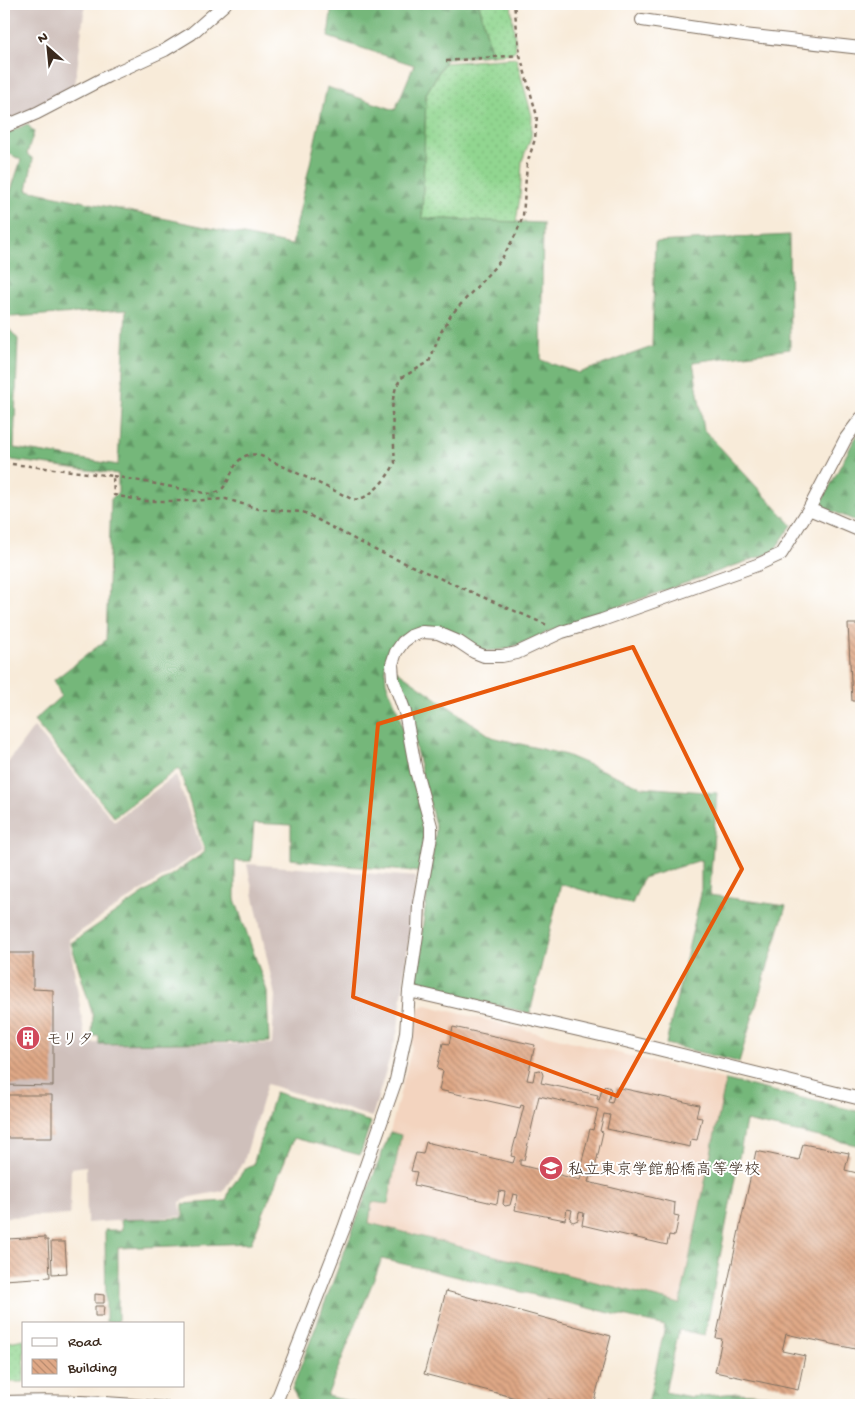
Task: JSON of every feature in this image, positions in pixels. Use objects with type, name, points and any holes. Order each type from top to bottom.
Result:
[{"type":"street","points":[[4,127],[37,113],[108,76],[165,50],[191,34],[225,4]]},
{"type":"street","points":[[642,20],[744,35],[861,48]]},
{"type":"street","points":[[275,1405],[344,1228],[396,1080],[406,1033],[419,903],[431,836],[431,826],[416,772],[405,712],[393,679],[392,664],[396,652],[403,642],[411,636],[422,632],[438,634],[459,642],[484,656],[518,654],[562,632],[602,620],[757,565],[781,554],[809,509],[846,438],[861,418]]},
{"type":"street","points":[[809,509],[861,531]]},
{"type":"street","points":[[409,991],[609,1037],[861,1099]]},
{"type":"lane","points":[[4,1399],[72,1399],[166,1405]]},
{"type":"path","points":[[4,463],[113,476],[210,494],[220,491],[239,460],[254,454],[352,499],[359,500],[373,492],[392,469],[394,463],[392,399],[396,387],[401,378],[429,362],[441,332],[451,315],[500,260],[516,234],[523,216],[527,164],[535,139],[536,116],[520,55],[514,4]]},
{"type":"path","points":[[446,61],[520,55]]},
{"type":"path","points":[[113,476],[114,495],[144,501],[226,499],[259,510],[302,512],[375,550],[562,632]]},
{"type":"highlighted area","points":[[633,647],[742,869],[617,1096],[353,997],[378,724]]},
{"type":"shaded area","points":[[4,4],[85,4],[75,86],[35,109],[4,121]]},
{"type":"shaded area","points":[[34,727],[114,821],[176,775],[202,850],[69,939],[86,1043],[272,1044],[275,996],[247,864],[416,877],[398,1030],[372,1117],[267,1084],[244,1161],[223,1191],[191,1197],[180,1202],[182,1216],[87,1223],[86,1166],[71,1168],[70,1215],[4,1217],[4,768]]},
{"type":"shaded area","name":"私立東京学館船橋高等学校","points":[[426,1005],[726,1080],[681,1305],[369,1223],[372,1202],[388,1203],[400,1135],[390,1132],[411,1051],[418,1008]]},
{"type":"green space","points":[[332,4],[479,4],[492,55],[446,59],[426,94],[422,218],[543,223],[541,360],[579,373],[652,347],[655,242],[789,235],[790,349],[693,362],[704,430],[792,525],[773,552],[550,631],[508,649],[489,651],[479,649],[449,633],[399,637],[389,652],[385,666],[386,682],[399,714],[425,826],[419,872],[291,859],[291,825],[254,823],[251,861],[235,861],[235,899],[267,991],[269,1042],[99,1044],[99,1036],[92,1036],[93,1016],[71,943],[205,852],[179,768],[114,817],[34,721],[61,696],[54,680],[106,640],[111,499],[118,492],[118,474],[4,459],[4,323],[18,339],[14,448],[118,465],[126,310],[11,317],[4,313],[4,211],[21,160],[4,151],[4,135],[27,124],[34,132],[27,154],[33,159],[27,190],[292,245],[327,87],[395,110],[414,65],[328,37]]},
{"type":"green space","points":[[479,4],[511,4],[516,49],[512,53],[492,55]]},
{"type":"green space","points":[[516,58],[532,116],[531,137],[522,161],[520,197],[516,222],[422,219],[426,94],[444,63]]},
{"type":"green space","points":[[861,430],[861,523],[827,509],[821,503]]},
{"type":"green space","points":[[396,670],[492,737],[566,755],[642,787],[717,793],[710,895],[786,906],[739,1062],[666,1044],[701,894],[701,860],[643,878],[632,904],[561,884],[530,1013],[419,988],[415,982],[436,829]]},
{"type":"green space","points":[[726,1080],[861,1112],[861,1146],[746,1121],[705,1335],[679,1330],[665,1392],[691,1397],[737,1393],[767,1395],[818,1405],[774,1405],[737,1402],[643,1405],[648,1404],[665,1326],[382,1259],[327,1396],[367,1405],[301,1405],[292,1389],[390,1132],[401,1135],[388,1204],[372,1202],[369,1223],[680,1304]]},
{"type":"green space","points":[[275,1092],[371,1122],[360,1155],[294,1138],[251,1243],[118,1248],[118,1322],[106,1322],[105,1230],[122,1230],[121,1220],[183,1218],[183,1204],[226,1201],[230,1189],[244,1170],[253,1165]]},
{"type":"green space","points":[[22,1339],[22,1382],[4,1382],[4,1343]]},
{"type":"building","points":[[848,624],[861,624],[861,701],[852,701]]},
{"type":"building","name":"モリタ","points":[[4,953],[33,953],[33,989],[53,990],[53,1086],[4,1085]]},
{"type":"building","points":[[453,1027],[535,1045],[527,1080],[533,1081],[535,1071],[540,1070],[543,1075],[541,1083],[598,1095],[597,1099],[599,1100],[602,1089],[605,1086],[608,1087],[611,1091],[608,1102],[612,1103],[616,1087],[699,1105],[696,1117],[702,1118],[697,1140],[691,1139],[690,1147],[607,1129],[610,1115],[604,1114],[600,1131],[603,1132],[593,1177],[590,1176],[588,1182],[675,1203],[674,1215],[679,1216],[675,1236],[669,1235],[667,1245],[582,1225],[584,1213],[579,1212],[578,1220],[573,1222],[570,1220],[572,1210],[567,1209],[565,1220],[515,1210],[518,1195],[513,1194],[510,1205],[505,1206],[503,1204],[505,1192],[499,1191],[497,1204],[414,1185],[417,1172],[411,1171],[416,1153],[423,1154],[426,1142],[513,1163],[515,1157],[511,1156],[524,1106],[521,1105],[520,1108],[439,1090],[443,1071],[437,1069],[443,1043],[449,1044]],"holes":[[[539,1096],[598,1109],[593,1130],[590,1129],[579,1173],[582,1174],[580,1180],[520,1165],[520,1160],[524,1160]]]},
{"type":"building","points":[[4,1095],[52,1095],[52,1138],[4,1138]]},
{"type":"building","points":[[803,1144],[849,1153],[845,1170],[861,1174],[861,1319],[855,1349],[786,1334],[782,1351],[805,1356],[798,1390],[715,1372],[722,1339],[716,1338],[756,1151],[799,1160]]},
{"type":"building","points":[[45,1237],[45,1240],[48,1240],[50,1277],[4,1280],[4,1245],[7,1245],[7,1239]]},
{"type":"building","points":[[51,1242],[65,1242],[67,1273],[52,1274]]},
{"type":"building","points":[[446,1291],[611,1336],[593,1405],[577,1405],[548,1399],[547,1405],[543,1405],[424,1374]]},
{"type":"building","points":[[95,1294],[104,1295],[104,1303],[95,1303]]},
{"type":"building","points":[[95,1306],[104,1306],[103,1316],[95,1316]]},
{"type":"place","name":"モリタ","points":[[28,1038]]},
{"type":"place","name":"私立東京学館船橋高等学校","points":[[551,1168]]}]
